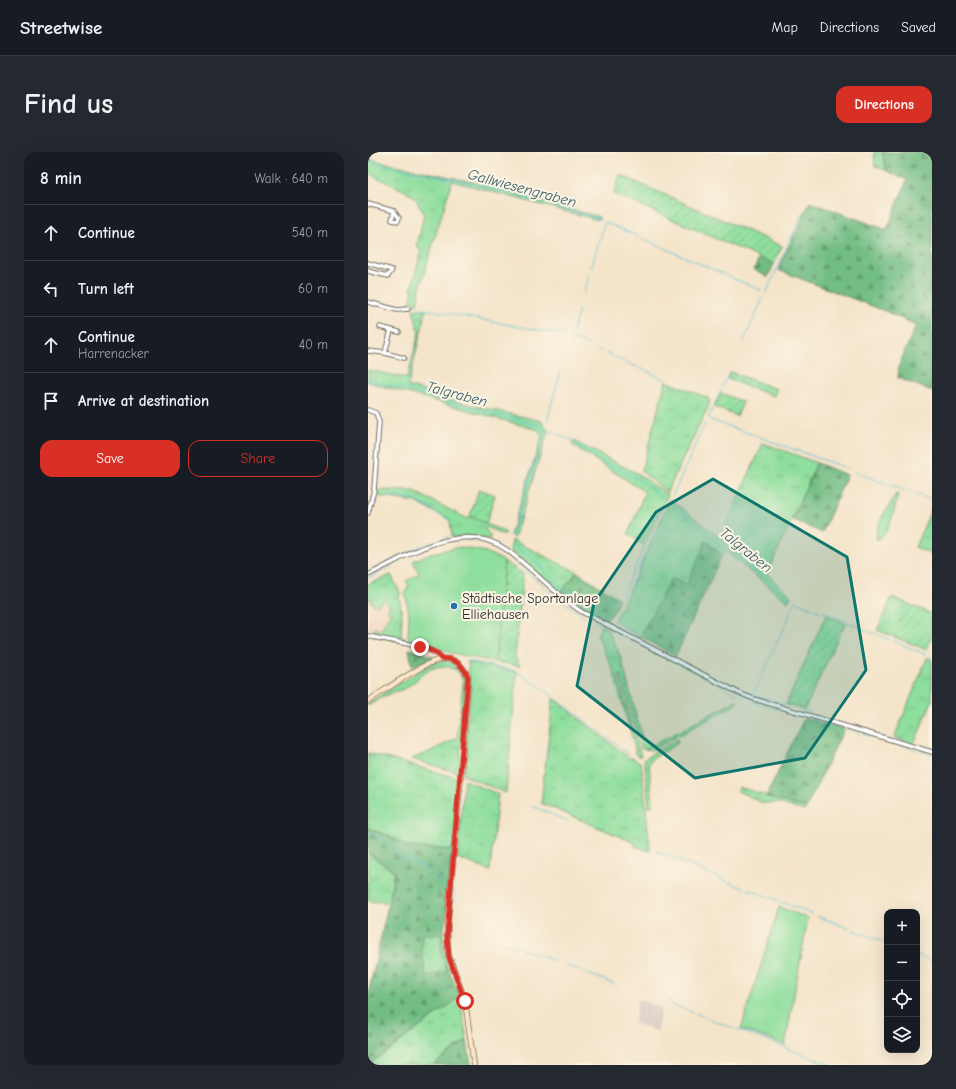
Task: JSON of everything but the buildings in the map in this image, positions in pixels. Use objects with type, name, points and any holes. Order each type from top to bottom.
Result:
[{"type":"street","points":[[368,204],[394,211]]},
{"type":"street","points":[[368,262],[392,270],[388,276],[368,271]]},
{"type":"street","points":[[368,302],[397,310],[408,309]]},
{"type":"street","points":[[380,327],[399,332]]},
{"type":"street","points":[[385,353],[391,330]]},
{"type":"street","points":[[368,351],[385,353],[404,358]]},
{"type":"street","points":[[368,410],[376,413],[379,422],[374,488],[368,514]]},
{"type":"street","points":[[368,575],[427,545],[452,538],[468,537],[486,540],[499,546],[582,612],[748,697],[932,752]]},
{"type":"street","points":[[368,636],[432,650],[437,653],[441,659]]},
{"type":"street","points":[[368,701],[427,664],[441,659],[449,659],[457,662],[466,672],[469,684],[447,935],[449,957],[466,1008],[474,1065]]},
{"type":"highlighted area","points":[[713,479],[847,557],[866,670],[805,758],[695,778],[577,686],[594,603],[656,512]]},
{"type":"shaded area","points":[[391,575],[401,594],[399,595],[402,616],[401,636],[404,638],[404,641],[368,634],[368,584]]},
{"type":"shaded area","points":[[638,999],[659,1007],[661,1010],[657,1031],[634,1023]]},
{"type":"green space","points":[[874,152],[882,152],[887,171],[875,166]]},
{"type":"green space","points":[[882,152],[932,152],[932,391],[898,378],[899,365],[916,325],[885,311],[778,270],[810,202],[887,230],[907,180],[887,171]]},
{"type":"green space","points":[[368,159],[482,184],[599,217],[598,220],[452,181],[420,287],[417,304],[410,303],[413,291],[411,290],[421,252],[417,246],[424,214],[415,198],[407,192],[368,173]]},
{"type":"green space","points":[[620,175],[782,246],[774,264],[614,194]]},
{"type":"green space","points":[[759,257],[774,264],[768,277],[754,270]]},
{"type":"green space","points":[[413,309],[426,311],[408,386],[463,403],[541,421],[548,431],[514,539],[510,535],[542,436],[538,430],[368,382],[368,370],[407,378],[419,333]]},
{"type":"green space","points":[[730,372],[777,389],[774,396],[727,379]]},
{"type":"green space","points":[[666,381],[708,398],[710,403],[667,492],[641,471]]},
{"type":"green space","points":[[721,393],[743,402],[737,416],[714,407]]},
{"type":"green space","points":[[574,441],[640,475],[668,495],[644,545],[628,534],[645,492],[572,445]]},
{"type":"green space","points":[[763,443],[817,463],[767,574],[791,596],[788,602],[726,552],[722,555],[706,541],[687,584],[671,579],[640,637],[614,620],[636,577],[670,499],[720,538]]},
{"type":"green space","points":[[817,463],[847,475],[822,533],[792,519]]},
{"type":"green space","points":[[479,489],[495,495],[486,524],[470,516]]},
{"type":"green space","points":[[378,490],[411,491],[468,519],[470,516],[506,533],[502,535],[487,527],[485,529],[490,535],[490,539],[467,536],[452,537],[450,520],[415,502],[377,496]]},
{"type":"green space","points":[[896,494],[898,495],[889,526],[886,532],[877,540],[876,534],[879,522]]},
{"type":"green space","points":[[932,508],[932,555],[915,547]]},
{"type":"green space","points":[[512,540],[577,572],[560,593],[510,550]]},
{"type":"green space","points":[[706,541],[722,555],[676,656],[640,637],[671,579],[687,584]]},
{"type":"green space","name":"Städtische Sportanlage Elliehausen","points":[[460,547],[486,552],[504,561],[495,662],[447,652],[436,647],[408,640],[409,614],[405,592],[409,586],[406,581],[419,574],[413,561],[431,553]]},
{"type":"green space","points":[[504,561],[523,574],[515,657],[520,666],[495,662]]},
{"type":"green space","points":[[577,572],[619,599],[614,612],[606,621],[580,607],[560,593]]},
{"type":"green space","points":[[391,575],[401,594],[399,595],[402,616],[401,636],[404,638],[403,642],[372,635],[375,628],[380,631],[391,612],[387,610],[390,606],[383,600],[377,606],[370,602],[372,600],[370,599],[368,601],[368,584]]},
{"type":"green space","points":[[892,597],[932,614],[931,638],[927,650],[877,630]]},
{"type":"green space","points":[[826,615],[846,624],[840,633],[805,709],[786,704]]},
{"type":"green space","points":[[601,626],[607,627],[621,658],[642,737],[648,745],[653,745],[737,700],[738,702],[652,750],[642,749],[620,675],[618,676],[641,756],[637,756],[635,754],[635,748],[613,670],[597,635]]},
{"type":"green space","points":[[409,649],[434,657],[412,666]]},
{"type":"green space","points":[[927,658],[932,660],[932,701],[914,744],[894,738]]},
{"type":"green space","points":[[448,661],[460,668],[466,679],[459,773],[411,759],[457,738],[463,685],[461,677],[457,671],[445,666],[432,669],[404,689],[391,693],[368,706],[368,703],[429,665],[435,662]]},
{"type":"green space","points":[[468,662],[517,672],[506,793],[463,775],[470,690]]},
{"type":"green space","points":[[553,698],[630,759],[632,757],[641,763],[650,848],[649,851],[635,846],[635,843],[541,803]]},
{"type":"green space","points":[[804,718],[844,729],[806,808],[766,797]]},
{"type":"green space","points":[[677,739],[678,743],[652,759],[649,764],[653,805],[649,807],[644,759]]},
{"type":"green space","points":[[368,753],[458,778],[453,850],[409,847],[389,836],[368,828]]},
{"type":"green space","points":[[464,780],[498,794],[490,871],[458,858]]},
{"type":"green space","points":[[739,787],[806,808],[804,811],[778,803],[763,803],[738,791]]},
{"type":"green space","points":[[368,828],[389,836],[409,847],[453,850],[448,904],[443,935],[447,965],[460,997],[368,1065],[368,995],[392,887],[394,871],[368,853]]},
{"type":"green space","points":[[368,853],[394,871],[389,903],[368,901]]},
{"type":"green space","points":[[779,907],[808,918],[785,1045],[741,1029]]},
{"type":"green space","points":[[422,934],[441,935],[441,954],[447,971],[426,976],[422,952]]},
{"type":"green space","points":[[460,997],[467,1040],[433,1065],[369,1065]]},
{"type":"green space","points":[[467,1040],[471,1065],[433,1065]]},
{"type":"waterway","name":"Gallwiesengraben","points":[[368,161],[479,185],[600,219]]},
{"type":"waterway","points":[[368,173],[380,180]]},
{"type":"waterway","name":"Gallwiesengraben","points":[[766,293],[803,212]]},
{"type":"waterway","name":"Gallwiesengraben","points":[[591,268],[605,222],[762,291]]},
{"type":"waterway","points":[[584,293],[589,275]]},
{"type":"waterway","name":"Gallwiesengraben","points":[[743,343],[763,298]]},
{"type":"waterway","points":[[418,308],[564,335]]},
{"type":"waterway","points":[[572,333],[579,310]]},
{"type":"waterway","points":[[571,341],[576,340],[590,346]]},
{"type":"waterway","points":[[606,353],[637,367]]},
{"type":"waterway","points":[[640,368],[668,381]]},
{"type":"waterway","points":[[547,421],[560,373]]},
{"type":"waterway","points":[[722,387],[728,375]]},
{"type":"waterway","name":"Talgraben","points":[[368,380],[407,389],[463,406],[541,426]]},
{"type":"waterway","points":[[715,403],[721,391]]},
{"type":"waterway","points":[[713,407],[708,418],[711,420],[849,469]]},
{"type":"waterway","points":[[673,495],[705,423]]},
{"type":"waterway","name":"Talgraben","points":[[512,536],[545,429],[571,440],[598,459],[642,481],[664,499]]},
{"type":"waterway","points":[[854,472],[932,500]]},
{"type":"waterway","points":[[390,496],[415,500],[451,521]]},
{"type":"waterway","name":"Talgraben","points":[[670,503],[791,599]]},
{"type":"waterway","points":[[649,546],[658,526]]},
{"type":"waterway","points":[[368,573],[421,546],[449,537]]},
{"type":"waterway","points":[[467,540],[485,542],[497,547]]},
{"type":"waterway","points":[[513,541],[518,549],[533,559],[559,585],[577,599],[586,601],[604,614]]},
{"type":"waterway","points":[[622,595],[645,546]]},
{"type":"waterway","points":[[498,548],[553,594],[586,618]]},
{"type":"waterway","points":[[636,574],[647,550]]},
{"type":"waterway","points":[[368,578],[401,561]]},
{"type":"waterway","points":[[631,585],[634,578]]},
{"type":"waterway","points":[[789,706],[753,695],[796,601],[819,611]]},
{"type":"waterway","name":"Talgraben","points":[[823,612],[890,640]]},
{"type":"waterway","points":[[595,621],[600,625],[603,625]]},
{"type":"waterway","points":[[613,623],[640,637]]},
{"type":"waterway","points":[[598,634],[606,643]]},
{"type":"waterway","name":"Talgraben","points":[[893,641],[925,654]]},
{"type":"waterway","points":[[467,661],[514,670],[545,690]]},
{"type":"waterway","points":[[679,664],[741,696]]},
{"type":"waterway","points":[[547,692],[631,756]]},
{"type":"waterway","points":[[753,701],[801,716]]},
{"type":"waterway","points":[[792,707],[810,712]]},
{"type":"waterway","points":[[810,718],[817,720]]},
{"type":"waterway","points":[[825,722],[860,733]]},
{"type":"waterway","points":[[863,734],[884,740]]},
{"type":"waterway","points":[[887,741],[917,750]]},
{"type":"waterway","points":[[921,751],[932,754]]},
{"type":"waterway","points":[[532,806],[568,821]]},
{"type":"waterway","points":[[368,832],[382,838],[403,858],[421,865],[428,870]]},
{"type":"waterway","points":[[656,851],[717,877]]},
{"type":"waterway","points":[[434,876],[438,877],[445,888],[448,889]]},
{"type":"waterway","points":[[719,878],[744,888]]},
{"type":"waterway","points":[[748,889],[812,914]]},
{"type":"waterway","points":[[451,921],[454,890]]},
{"type":"waterway","points":[[817,916],[849,928]]},
{"type":"waterway","points":[[449,935],[450,927]]},
{"type":"waterway","points":[[853,930],[884,942]]},
{"type":"waterway","points":[[504,943],[516,947]]},
{"type":"waterway","points":[[521,949],[555,961]]},
{"type":"waterway","points":[[920,956],[932,961]]},
{"type":"waterway","points":[[565,965],[614,984]]},
{"type":"waterway","points":[[669,1000],[671,1004],[733,1028]]},
{"type":"waterway","points":[[736,1029],[831,1065]]},
{"type":"place","name":"Städtische Sportanlage Elliehausen","points":[[454,606]]},
{"type":"route","points":[[420,647],[432,650],[440,656],[441,659],[444,658],[457,662],[466,672],[469,684],[447,924],[447,947],[450,962],[465,1001]]}]
